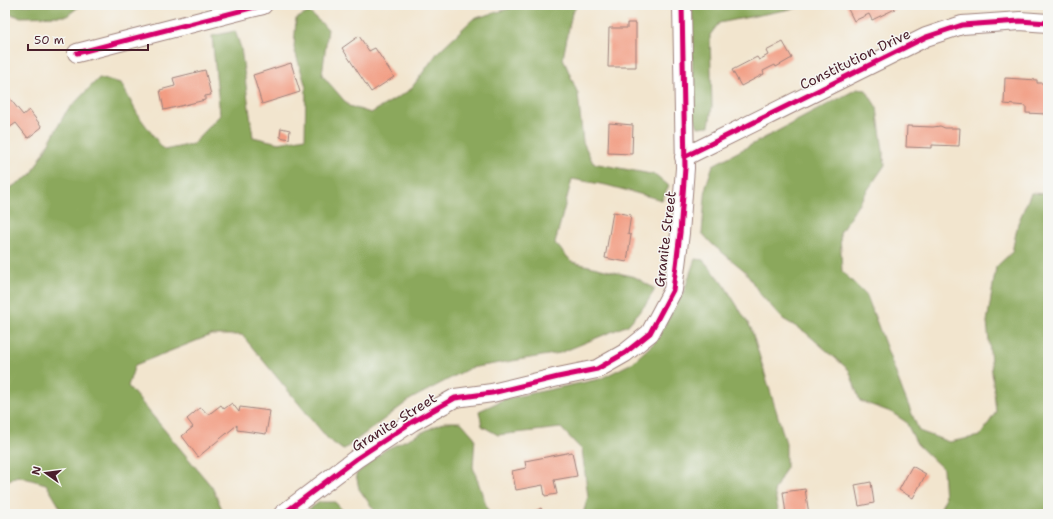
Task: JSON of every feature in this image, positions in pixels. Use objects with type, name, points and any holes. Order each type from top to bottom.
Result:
[{"type":"street","points":[[77,53],[263,5]]},
{"type":"street","name":"Granite Street","points":[[282,514],[353,461],[412,422],[455,398],[492,393],[558,377],[597,370],[625,353],[650,333],[673,290],[680,233],[684,157],[682,5]]},
{"type":"street","name":"Constitution Drive","points":[[684,157],[926,37],[962,25],[970,24],[1020,21],[1048,23]]},
{"type":"green space","points":[[5,5],[81,5],[67,16],[21,17],[5,13]]},
{"type":"green space","points":[[522,5],[578,5],[572,13],[563,58],[578,94],[583,142],[593,163],[656,175],[669,186],[662,200],[606,185],[572,179],[555,243],[572,262],[635,277],[655,289],[646,304],[628,325],[560,353],[470,368],[411,399],[343,450],[328,439],[242,335],[211,335],[135,365],[128,386],[212,487],[222,509],[222,514],[64,514],[46,484],[17,476],[5,482],[5,191],[31,175],[66,112],[99,78],[121,83],[138,115],[164,150],[193,144],[220,115],[212,36],[235,31],[241,48],[253,137],[279,143],[305,138],[306,87],[294,48],[296,19],[309,12],[328,29],[322,75],[349,106],[371,113],[410,90],[438,52],[473,19]]},
{"type":"green space","points":[[692,5],[811,5],[719,23],[710,35],[712,107],[709,126],[698,127],[693,114]]},
{"type":"green space","points":[[857,89],[866,90],[877,108],[885,165],[840,233],[842,271],[867,296],[919,431],[949,442],[980,436],[996,412],[987,322],[996,267],[1012,252],[1018,223],[1031,193],[1048,194],[1048,514],[938,514],[945,499],[943,469],[917,444],[906,422],[891,412],[860,401],[849,370],[805,332],[783,319],[760,294],[745,271],[713,245],[702,233],[706,186],[713,165]]},
{"type":"green space","points":[[695,259],[703,260],[723,283],[751,328],[786,443],[786,468],[774,491],[779,514],[583,514],[588,497],[582,450],[561,428],[498,435],[482,426],[479,411],[505,399],[600,379],[632,363],[655,342],[684,291]]},
{"type":"green space","points":[[444,422],[461,422],[475,438],[473,467],[489,514],[377,514],[359,489],[356,474],[385,450]]},
{"type":"green space","points":[[320,502],[335,502],[346,514],[301,514]]},
{"type":"building","points":[[846,5],[893,5],[895,9],[872,20],[869,14],[854,21]]},
{"type":"building","points":[[627,23],[636,23],[636,67],[608,67],[609,28],[627,28]]},
{"type":"building","points":[[359,36],[369,51],[375,48],[394,77],[371,92],[342,48]]},
{"type":"building","points":[[783,42],[792,58],[776,67],[775,65],[763,71],[764,74],[741,86],[732,70],[757,57],[759,60],[768,55],[766,51]]},
{"type":"building","points":[[291,63],[300,92],[262,104],[253,75]]},
{"type":"building","points":[[205,70],[211,95],[205,96],[205,100],[164,110],[160,90],[175,86],[173,78]]},
{"type":"building","points":[[1005,78],[1037,80],[1037,83],[1048,83],[1048,111],[1046,110],[1046,114],[1026,113],[1026,106],[1004,104]]},
{"type":"building","points":[[6,94],[23,115],[29,110],[42,127],[28,138],[16,123],[6,130],[5,128]]},
{"type":"building","points":[[609,123],[633,125],[632,154],[608,153]]},
{"type":"building","points":[[907,126],[940,126],[945,128],[960,128],[959,146],[932,145],[932,148],[906,147]]},
{"type":"building","points":[[281,128],[290,130],[289,139],[280,137]]},
{"type":"building","points":[[613,212],[631,215],[628,234],[631,235],[627,262],[605,258]]},
{"type":"building","points":[[232,403],[239,412],[240,407],[270,411],[266,434],[237,430],[237,425],[198,457],[182,436],[193,427],[187,419],[201,407],[208,415],[221,405],[224,409]]},
{"type":"building","points":[[572,452],[577,476],[554,480],[557,494],[545,496],[543,485],[516,490],[512,471],[526,468],[525,461]]},
{"type":"building","points":[[912,466],[926,474],[913,498],[899,490]]},
{"type":"building","points":[[871,482],[874,503],[859,506],[855,485]]},
{"type":"building","points":[[805,489],[809,514],[786,514],[783,492]]},
{"type":"building","points":[[541,508],[544,514],[530,514]]},
{"type":"cycle path","points":[[77,53],[263,5]]},
{"type":"cycle path","points":[[283,514],[356,459],[412,422],[455,398],[492,393],[597,369],[625,353],[650,333],[673,290],[680,233],[685,168],[682,5]]},
{"type":"cycle path","points":[[684,157],[926,37],[962,25],[1020,21],[1048,23]]}]
